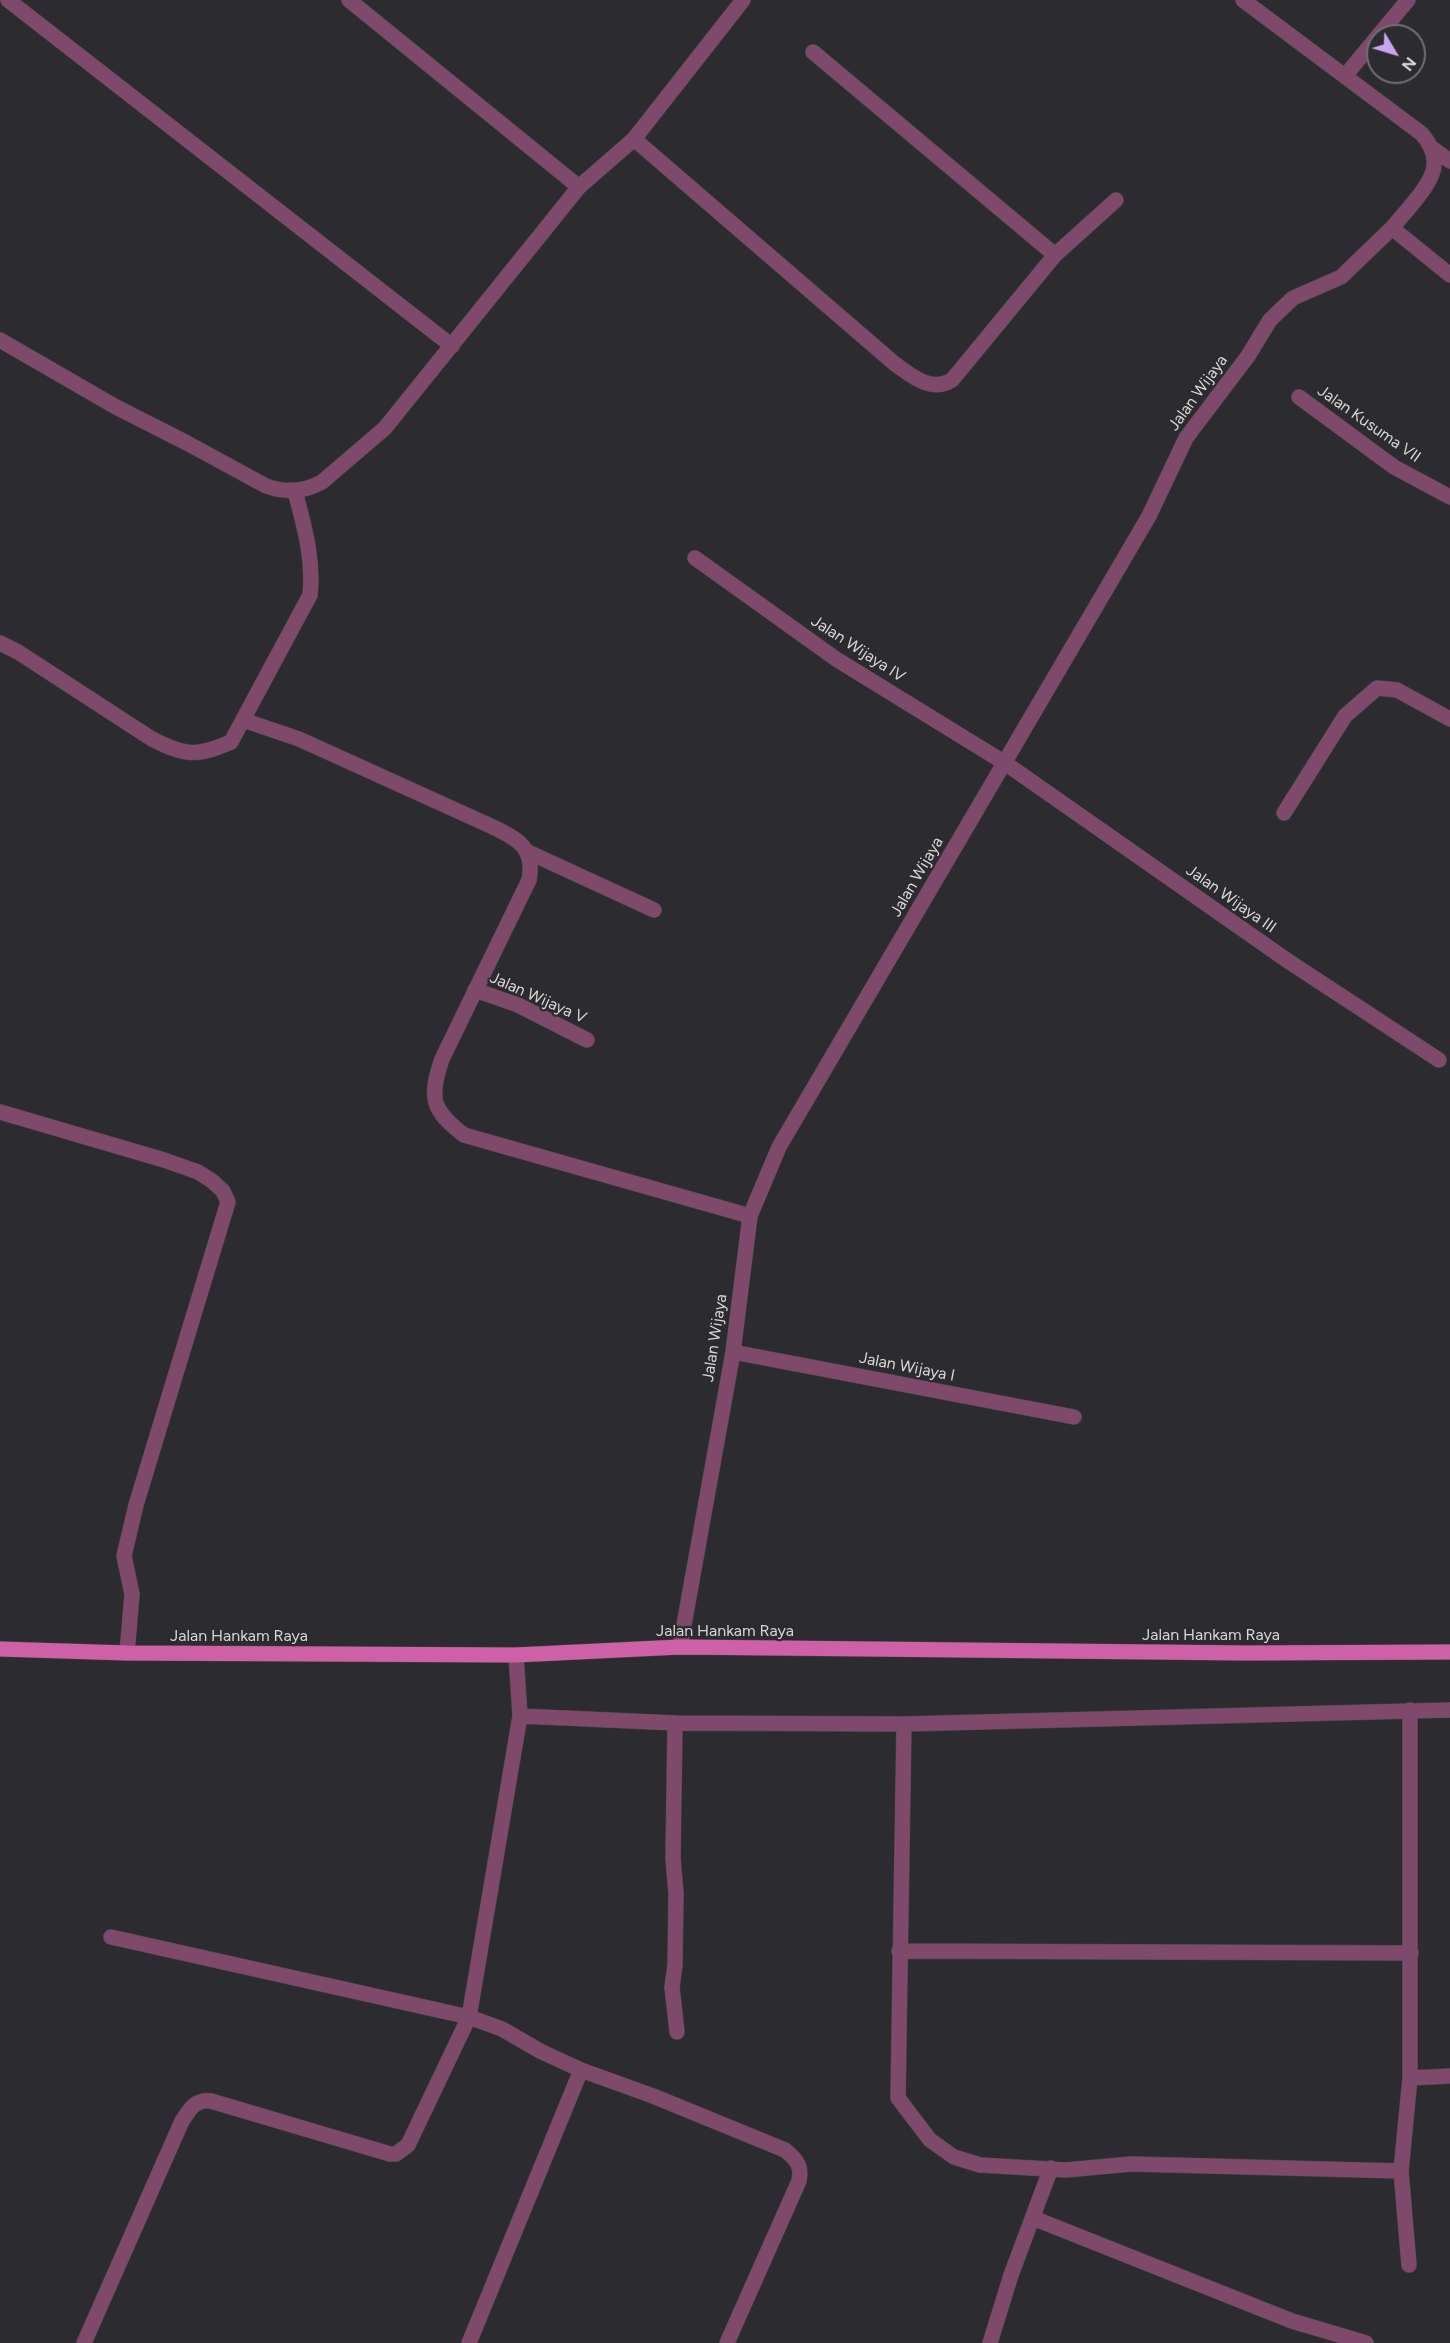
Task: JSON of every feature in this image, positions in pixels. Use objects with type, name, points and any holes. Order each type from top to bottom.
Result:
[{"type":"main road","name":"Jalan Hankam Raya","points":[[0,1649],[127,1653],[516,1654],[680,1647],[1247,1653],[1450,1652]]},
{"type":"street","points":[[8,0],[452,346]]},
{"type":"street","points":[[349,0],[579,187]]},
{"type":"street","points":[[0,340],[116,408],[266,486],[280,491],[306,490],[322,482],[385,428],[579,187],[634,139],[743,0]]},
{"type":"street","points":[[1243,0],[1422,134],[1432,148],[1450,161]]},
{"type":"street","points":[[1388,24],[1408,0]]},
{"type":"street","points":[[1345,76],[1366,51]]},
{"type":"street","points":[[813,52],[1055,255]]},
{"type":"street","points":[[634,139],[895,364],[916,379],[928,384],[944,385],[952,380],[1055,255],[1116,200]]},
{"type":"street","name":"Jalan Wijaya","points":[[680,1647],[732,1352],[750,1216],[779,1147],[1149,516],[1186,438],[1248,356],[1270,320],[1293,297],[1341,276],[1392,228],[1427,184],[1435,167],[1432,148]]},
{"type":"street","points":[[1392,228],[1450,275]]},
{"type":"street","name":"Jalan Kusuma VII","points":[[1299,397],[1394,467],[1450,497]]},
{"type":"street","points":[[0,643],[18,652],[152,739],[170,748],[196,754],[231,742],[310,596],[312,575],[309,548],[295,491]]},
{"type":"street","name":"Jalan Wijaya IV","points":[[695,558],[836,659],[1005,764]]},
{"type":"street","points":[[1284,813],[1346,716],[1377,688],[1397,690],[1450,719]]},
{"type":"street","points":[[243,720],[299,739],[493,827],[517,839],[528,852],[532,865],[529,880],[442,1059],[434,1082],[434,1099],[441,1116],[451,1126],[464,1136],[750,1216]]},
{"type":"street","name":"Jalan Wijaya III","points":[[1005,764],[1288,961],[1439,1060]]},
{"type":"street","points":[[528,852],[654,910]]},
{"type":"street","name":"Jalan Wijaya V","points":[[475,990],[518,1005],[587,1040]]},
{"type":"street","points":[[0,1112],[198,1172],[223,1191],[228,1202],[136,1505],[124,1556],[132,1594],[127,1653]]},
{"type":"street","name":"Jalan Wijaya I","points":[[732,1352],[1074,1417]]},
{"type":"street","points":[[84,2343],[182,2121],[190,2108],[199,2101],[211,2101],[379,2151],[396,2154],[408,2145],[469,2017],[520,1716],[516,1654]]},
{"type":"street","points":[[1409,2265],[1401,2171],[1410,2078],[1410,1710]]},
{"type":"street","points":[[520,1716],[675,1723],[904,1724],[1450,1710]]},
{"type":"street","points":[[675,1723],[673,1859],[676,1893],[675,1965],[672,1987],[677,2032]]},
{"type":"street","points":[[904,1724],[898,2098],[930,2140],[954,2157],[980,2165],[1066,2170],[1131,2164],[1401,2171]]},
{"type":"street","points":[[111,1937],[469,2017],[502,2029],[540,2051],[581,2070],[785,2150],[798,2162],[801,2170],[799,2181],[727,2343]]},
{"type":"street","points":[[899,1951],[1411,1953]]},
{"type":"street","points":[[469,2343],[581,2070]]},
{"type":"street","points":[[1410,2078],[1450,2076]]},
{"type":"street","points":[[990,2343],[1011,2275],[1051,2168]]},
{"type":"street","points":[[1033,2218],[1292,2321],[1366,2343]]}]
